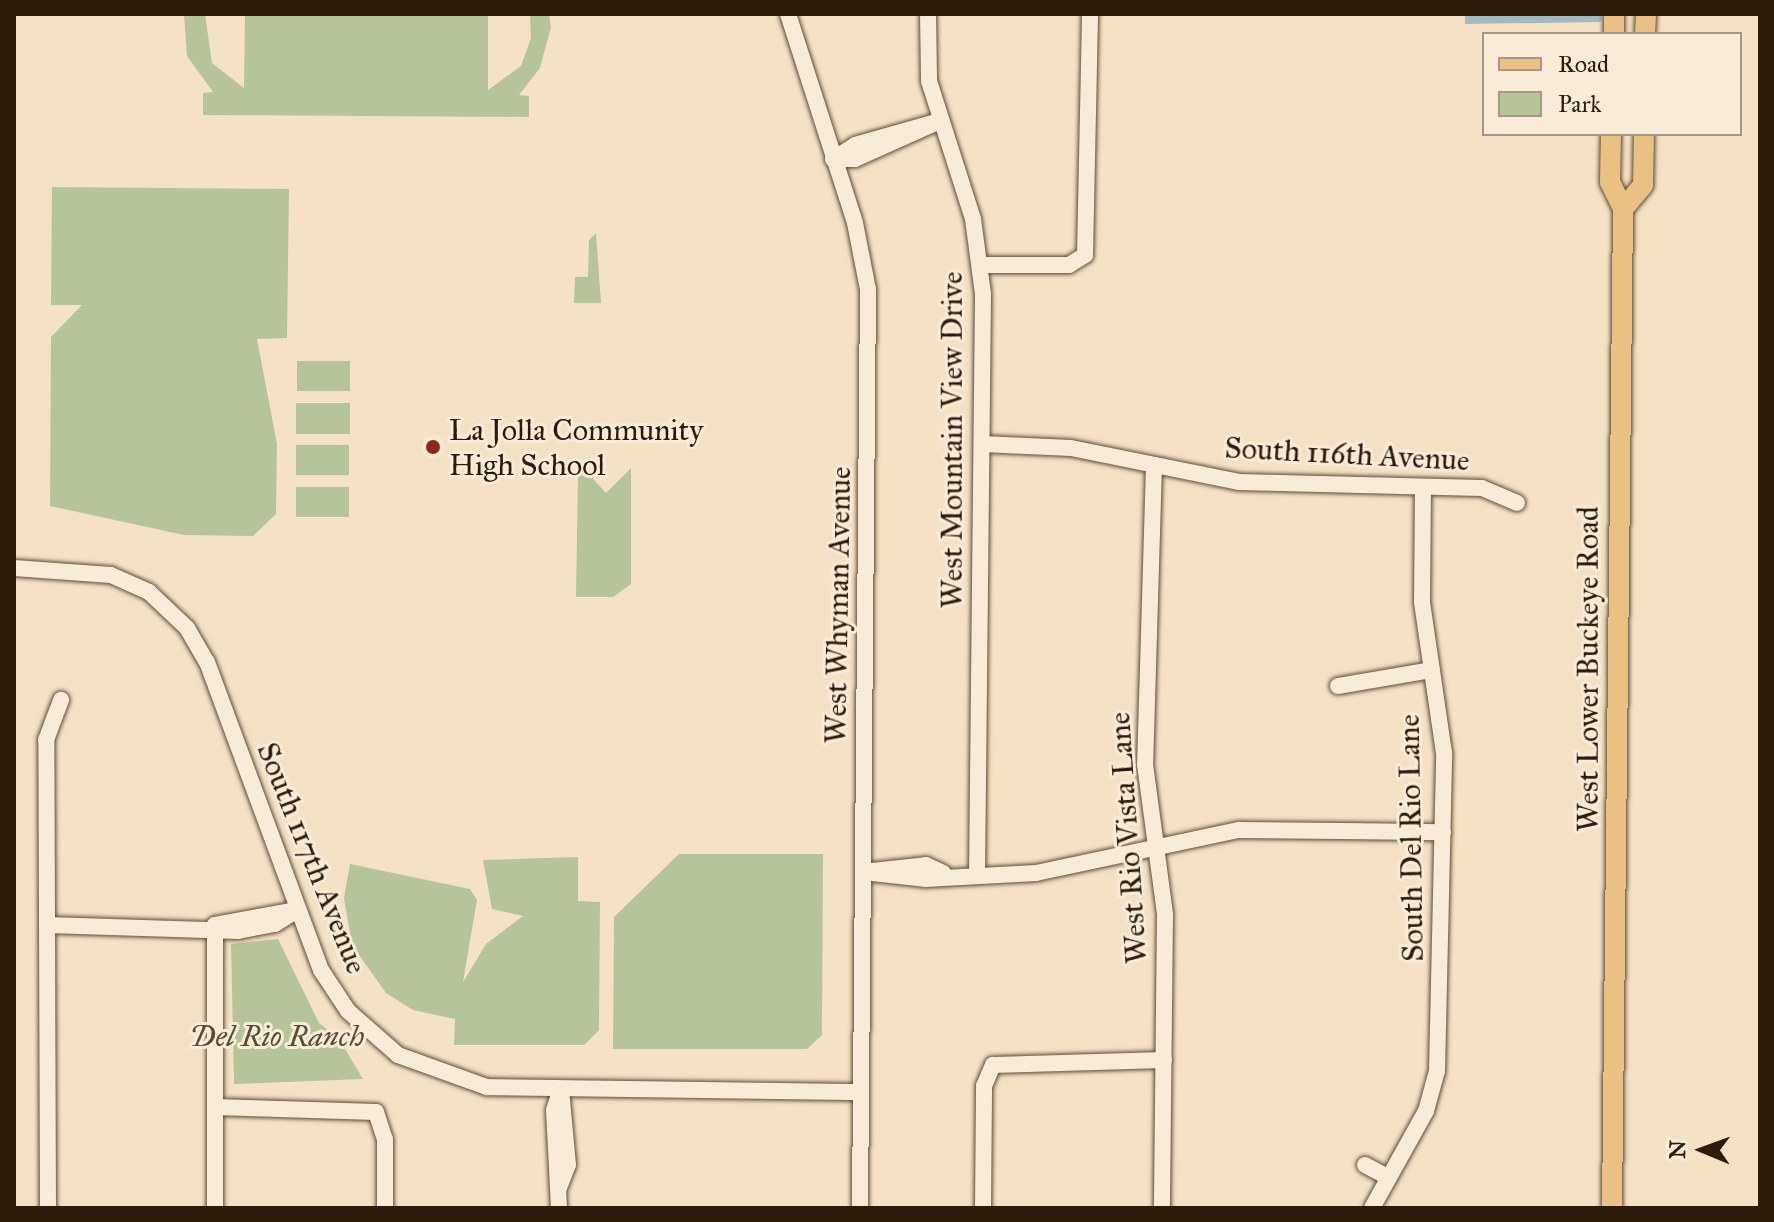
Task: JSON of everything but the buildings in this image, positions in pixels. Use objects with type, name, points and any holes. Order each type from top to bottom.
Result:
[{"type":"main road","name":"West Lower Buckeye Road","points":[[1611,136],[1610,182],[1623,209],[1612,1208]]},
{"type":"main road","points":[[1623,209],[1643,185],[1644,136]]},
{"type":"street","name":"West Whyman Avenue","points":[[788,14],[833,159],[868,289],[860,1208]]},
{"type":"street","name":"West Mountain View Drive","points":[[928,14],[929,81],[981,265],[977,874]]},
{"type":"street","points":[[981,265],[1081,260],[1088,241],[1090,14]]},
{"type":"street","points":[[833,159],[855,159],[940,121]]},
{"type":"street","name":"South 116th Avenue","points":[[982,444],[1071,448],[1239,482],[1492,489],[1517,503]]},
{"type":"street","name":"West Rio Vista Lane","points":[[1154,465],[1145,764],[1166,928],[1162,1208]]},
{"type":"street","name":"South Del Rio Lane","points":[[1372,1208],[1426,1111],[1437,1071],[1443,832],[1442,734],[1422,602],[1423,487]]},
{"type":"street","name":"South 117th Avenue","points":[[14,568],[111,575],[179,618],[207,662],[297,910],[337,997],[398,1055],[470,1084],[561,1089],[861,1092]]},
{"type":"street","points":[[1338,686],[1432,670]]},
{"type":"street","points":[[48,1208],[46,740],[61,700]]},
{"type":"street","points":[[863,872],[884,879],[943,873],[1050,871],[1239,830],[1443,832]]},
{"type":"street","points":[[47,925],[215,925],[297,910]]},
{"type":"street","points":[[215,925],[215,1208]]},
{"type":"street","points":[[983,1208],[984,1086],[993,1065],[1012,1059],[1164,1060]]},
{"type":"street","points":[[559,1208],[559,1188],[568,1165],[561,1089]]},
{"type":"street","points":[[215,1107],[376,1112],[385,1139],[385,1208]]},
{"type":"street","points":[[1365,1165],[1389,1178]]},
{"type":"green space","points":[[184,14],[205,14],[212,63],[244,88],[245,14],[488,14],[488,90],[521,66],[531,38],[530,14],[549,14],[551,27],[540,68],[519,95],[529,96],[529,117],[203,115],[203,93],[213,92],[187,56]]},
{"type":"green space","points":[[52,187],[289,189],[287,338],[257,339],[277,444],[276,514],[253,536],[184,535],[50,506],[51,337],[82,305],[51,305]]},
{"type":"green space","points":[[596,233],[601,303],[574,303],[575,277],[588,277],[589,240]]},
{"type":"green space","points":[[297,361],[350,361],[350,391],[297,391]]},
{"type":"green space","points":[[296,403],[350,403],[350,434],[296,434]]},
{"type":"green space","points":[[296,445],[349,445],[349,475],[296,475]]},
{"type":"green space","points":[[631,468],[631,584],[613,597],[576,597],[578,475],[584,469],[606,493]]},
{"type":"green space","points":[[296,487],[349,487],[349,517],[296,517]]},
{"type":"green space","points":[[679,854],[823,854],[822,1035],[807,1049],[613,1049],[614,917]]},
{"type":"green space","points":[[578,857],[578,901],[600,902],[599,1030],[584,1045],[454,1045],[455,1019],[413,1010],[386,993],[352,945],[344,898],[350,864],[470,889],[477,900],[463,982],[486,944],[523,916],[492,909],[483,860]]},
{"type":"green space","name":"Del Rio Ranch","points":[[278,939],[319,1023],[339,1039],[363,1079],[234,1084],[231,944]]},
{"type":"water","points":[[1465,14],[1602,14],[1601,22],[1465,24]]},
{"type":"place","name":"La Jolla Community High School","points":[[433,447]]}]
